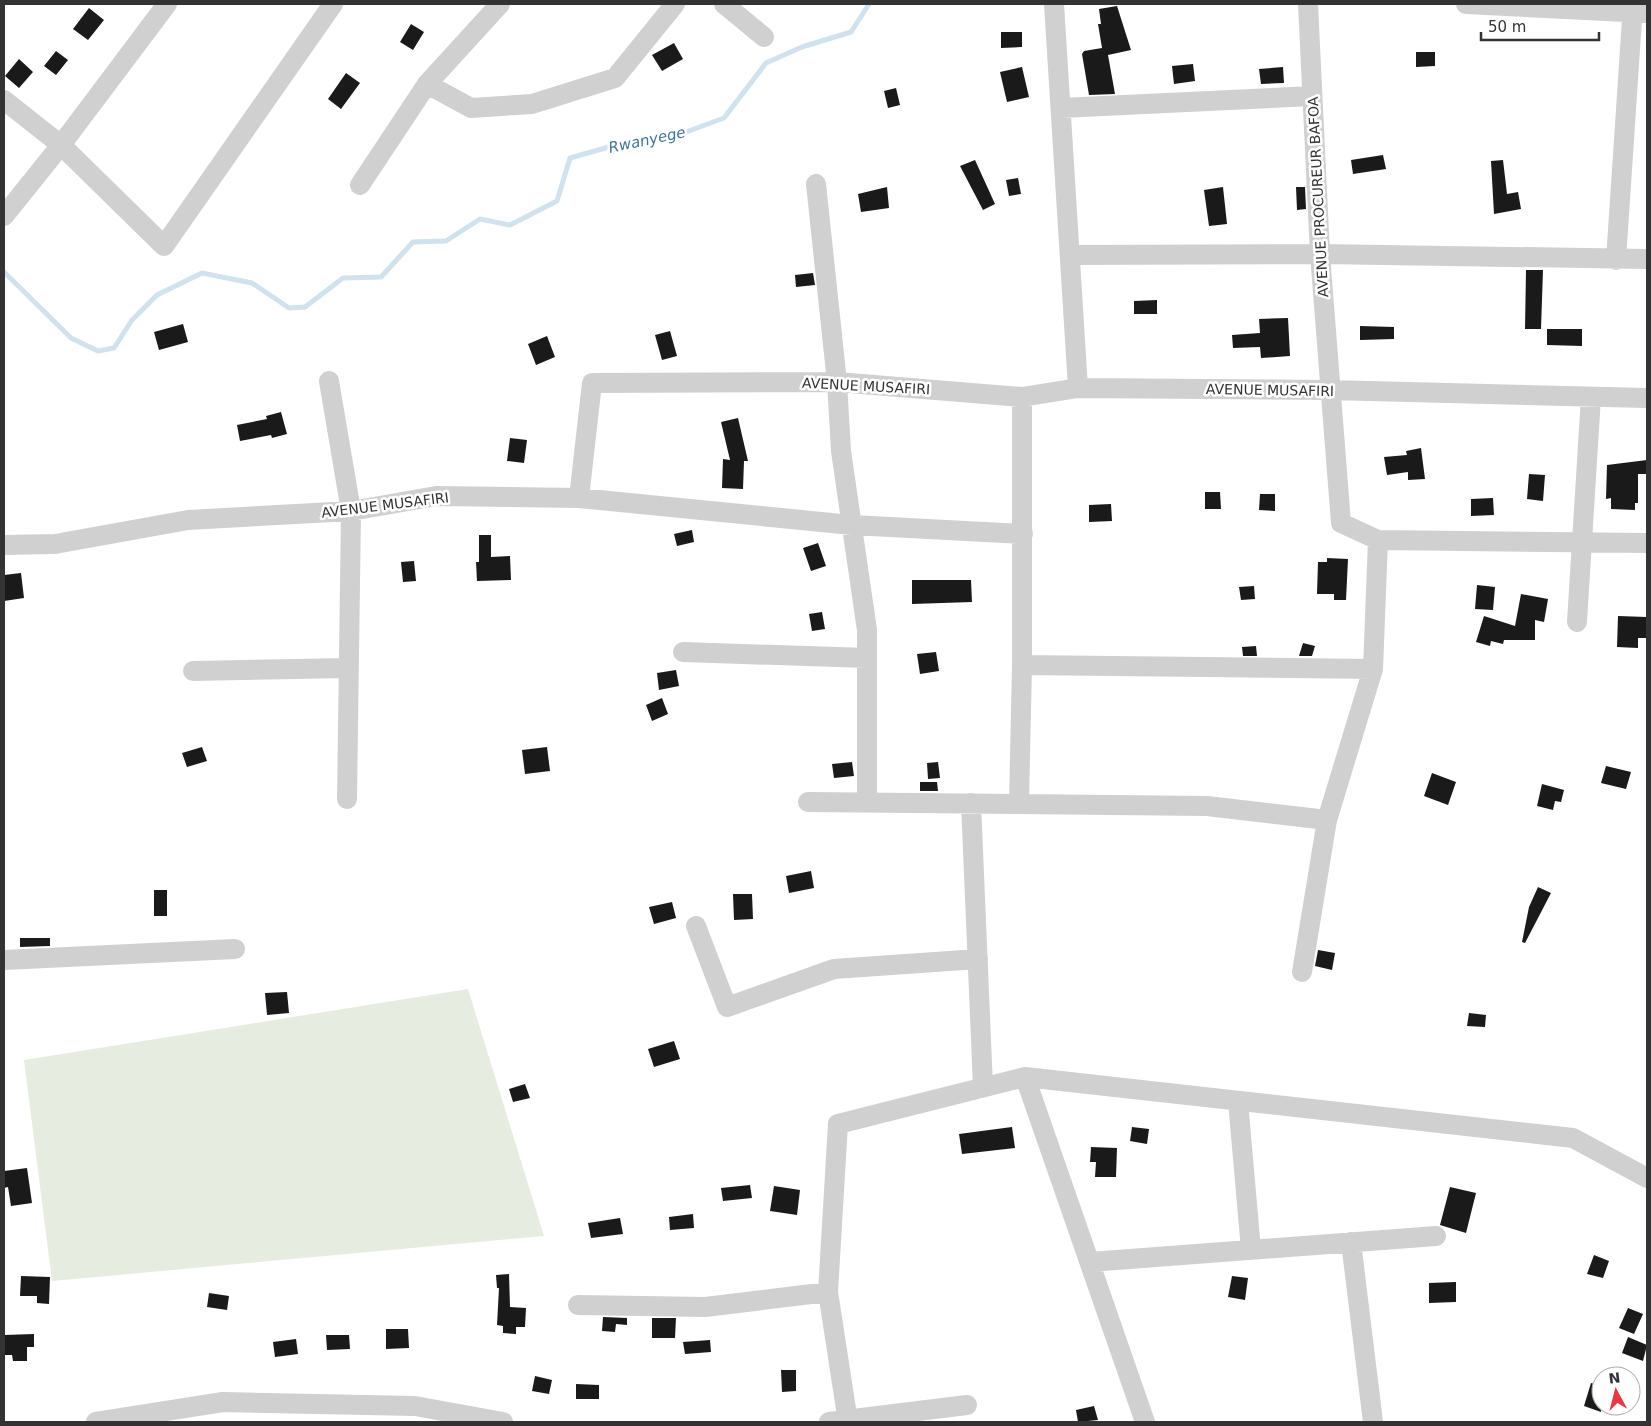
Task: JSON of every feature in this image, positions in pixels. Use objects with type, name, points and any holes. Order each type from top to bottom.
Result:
[{"type":"street","points":[[4,216],[167,4]]},
{"type":"street","points":[[360,185],[427,84],[500,4]]},
{"type":"street","points":[[427,84],[471,108],[532,104],[615,78],[675,4]]},
{"type":"street","points":[[724,4],[764,37]]},
{"type":"street","points":[[1054,4],[1078,388]]},
{"type":"street","name":"AVENUE PROCUREUR BAFOA","points":[[1308,4],[1320,254],[1341,522],[1378,540]]},
{"type":"street","points":[[1466,4],[1638,9],[1616,260]]},
{"type":"street","points":[[4,100],[60,145],[164,246],[325,7]]},
{"type":"street","points":[[1061,108],[1312,96]]},
{"type":"street","points":[[816,184],[837,382],[841,451],[867,630],[867,803]]},
{"type":"street","points":[[1070,255],[1320,254],[1647,259]]},
{"type":"street","points":[[329,381],[351,511],[347,799]]},
{"type":"street","name":"AVENUE MUSAFIRI","points":[[4,545],[54,544],[188,520],[351,511],[436,496],[579,498],[592,382],[837,382],[1022,397],[1078,388],[1330,390],[1647,398]]},
{"type":"street","points":[[1019,804],[1023,534],[1022,397]]},
{"type":"street","points":[[1577,622],[1580,542],[1591,397]]},
{"type":"street","points":[[579,498],[852,525],[1023,534]]},
{"type":"street","points":[[1302,972],[1327,820],[1373,668],[1378,540],[1647,543]]},
{"type":"street","points":[[684,652],[867,658]]},
{"type":"street","points":[[1022,665],[1373,668]]},
{"type":"street","points":[[193,671],[349,668]]},
{"type":"street","points":[[808,802],[1207,806],[1327,820]]},
{"type":"street","points":[[971,803],[983,1087]]},
{"type":"street","points":[[696,926],[727,1007],[834,969],[978,959]]},
{"type":"street","points":[[4,960],[235,949]]},
{"type":"street","points":[[1025,1077],[1145,1422]]},
{"type":"street","points":[[967,1405],[841,1421],[828,1292],[838,1124],[1025,1077],[1573,1138],[1647,1178]]},
{"type":"street","points":[[1238,1101],[1251,1250]]},
{"type":"street","points":[[1090,1262],[1436,1236]]},
{"type":"street","points":[[1351,1242],[1373,1422]]},
{"type":"street","points":[[578,1305],[705,1307],[828,1292]]},
{"type":"street","points":[[96,1422],[223,1402],[415,1406],[504,1422]]},
{"type":"shaded area","points":[[468,989],[544,1236],[52,1281],[24,1060]]},
{"type":"building","points":[[1117,6],[1131,50],[1108,55],[1115,94],[1089,95],[1082,54],[1084,51],[1102,48],[1098,24],[1101,24],[1099,9]]},
{"type":"building","points":[[89,8],[104,20],[88,40],[73,29]]},
{"type":"building","points":[[411,24],[424,32],[413,50],[400,42]]},
{"type":"building","points":[[1001,32],[1022,32],[1022,47],[1001,48]]},
{"type":"building","points":[[674,43],[683,59],[662,71],[652,55]]},
{"type":"building","points":[[56,51],[68,60],[56,75],[44,66]]},
{"type":"building","points":[[1416,52],[1435,52],[1435,66],[1416,67]]},
{"type":"building","points":[[19,59],[33,72],[19,88],[5,76]]},
{"type":"building","points":[[1193,64],[1195,81],[1174,84],[1172,66]]},
{"type":"building","points":[[1022,67],[1029,97],[1007,102],[1000,72]]},
{"type":"building","points":[[1283,67],[1284,83],[1261,84],[1259,69]]},
{"type":"building","points":[[346,73],[360,83],[341,109],[328,99]]},
{"type":"building","points":[[896,88],[900,105],[888,108],[884,91]]},
{"type":"building","points":[[1383,155],[1386,169],[1353,174],[1351,160]]},
{"type":"building","points":[[975,160],[995,204],[983,210],[960,166]]},
{"type":"building","points":[[1503,160],[1507,194],[1518,192],[1521,209],[1494,214],[1491,161]]},
{"type":"building","points":[[1018,178],[1021,194],[1009,196],[1006,180]]},
{"type":"building","points":[[887,187],[889,208],[861,212],[858,194]]},
{"type":"building","points":[[1223,187],[1227,224],[1209,226],[1204,190]]},
{"type":"building","points":[[1296,187],[1305,187],[1306,209],[1297,210]]},
{"type":"building","points":[[1526,270],[1543,270],[1541,329],[1525,329]]},
{"type":"building","points":[[813,273],[815,285],[796,287],[795,275]]},
{"type":"building","points":[[1157,300],[1157,314],[1134,314],[1134,301]]},
{"type":"building","points":[[1288,318],[1290,356],[1261,358],[1260,347],[1233,348],[1232,335],[1260,333],[1259,319]]},
{"type":"building","points":[[183,324],[188,342],[159,350],[154,332]]},
{"type":"building","points":[[1360,326],[1394,327],[1394,339],[1360,340]]},
{"type":"building","points":[[1547,329],[1582,329],[1582,346],[1547,345]]},
{"type":"building","points":[[670,331],[677,356],[662,360],[655,335]]},
{"type":"building","points":[[547,336],[555,357],[536,365],[528,344]]},
{"type":"building","points":[[281,412],[287,434],[272,438],[271,435],[240,441],[237,425],[267,419],[266,416]]},
{"type":"building","points":[[738,418],[748,461],[744,461],[743,489],[722,488],[723,459],[730,460],[721,422]]},
{"type":"building","points":[[510,438],[527,440],[524,463],[507,461]]},
{"type":"building","points":[[1421,448],[1425,479],[1408,480],[1408,472],[1387,475],[1384,457],[1407,455],[1406,451]]},
{"type":"building","points":[[1647,460],[1647,474],[1638,474],[1638,503],[1635,503],[1635,510],[1611,509],[1611,498],[1606,499],[1607,465]]},
{"type":"building","points":[[1529,474],[1545,475],[1543,501],[1527,499]]},
{"type":"building","points":[[1205,492],[1220,492],[1221,509],[1205,509]]},
{"type":"building","points":[[1260,494],[1275,494],[1275,511],[1259,510]]},
{"type":"building","points":[[1493,498],[1494,515],[1471,516],[1471,499]]},
{"type":"building","points":[[1111,504],[1112,521],[1089,522],[1089,505]]},
{"type":"building","points":[[692,530],[694,542],[677,546],[674,534]]},
{"type":"building","points":[[479,535],[491,535],[491,557],[510,556],[511,580],[477,581],[476,562],[479,562]]},
{"type":"building","points":[[818,543],[826,566],[811,571],[803,548]]},
{"type":"building","points":[[1327,558],[1348,559],[1346,600],[1334,600],[1334,594],[1317,594],[1318,562],[1327,562]]},
{"type":"building","points":[[414,561],[416,581],[403,582],[401,562]]},
{"type":"building","points":[[21,573],[24,598],[4,601],[4,575]]},
{"type":"building","points":[[912,580],[971,580],[972,602],[912,604]]},
{"type":"building","points":[[1477,585],[1495,587],[1493,610],[1475,609]]},
{"type":"building","points":[[1254,586],[1255,599],[1241,600],[1239,587]]},
{"type":"building","points":[[1521,594],[1548,599],[1544,622],[1535,620],[1535,640],[1504,640],[1503,644],[1491,641],[1490,646],[1476,642],[1484,616],[1515,626]]},
{"type":"building","points":[[822,612],[825,629],[812,631],[809,614]]},
{"type":"building","points":[[1618,616],[1647,617],[1647,638],[1638,638],[1638,648],[1617,647]]},
{"type":"building","points":[[1303,643],[1315,646],[1312,656],[1299,656]]},
{"type":"building","points":[[1256,646],[1257,656],[1243,656],[1242,647]]},
{"type":"building","points":[[936,652],[939,671],[920,674],[917,654]]},
{"type":"building","points":[[676,670],[679,686],[659,690],[657,673]]},
{"type":"building","points":[[662,698],[668,714],[652,721],[646,705]]},
{"type":"building","points":[[202,747],[207,761],[187,767],[182,753]]},
{"type":"building","points":[[547,747],[550,771],[525,774],[522,750]]},
{"type":"building","points":[[852,762],[854,776],[834,778],[832,764]]},
{"type":"building","points":[[938,762],[940,778],[928,779],[927,763]]},
{"type":"building","points":[[1606,766],[1631,772],[1626,789],[1601,783]]},
{"type":"building","points":[[1432,773],[1456,782],[1448,805],[1424,796]]},
{"type":"building","points":[[920,782],[937,782],[938,791],[920,791]]},
{"type":"building","points":[[1542,784],[1564,790],[1561,802],[1555,801],[1553,810],[1537,806]]},
{"type":"building","points":[[811,871],[814,888],[789,893],[786,876]]},
{"type":"building","points":[[1538,887],[1551,893],[1525,943],[1522,942],[1529,907]]},
{"type":"building","points":[[154,890],[167,890],[167,916],[154,916]]},
{"type":"building","points":[[733,894],[752,894],[753,919],[734,920]]},
{"type":"building","points":[[672,902],[676,918],[654,924],[649,907]]},
{"type":"building","points":[[20,938],[50,938],[50,946],[20,947]]},
{"type":"building","points":[[1318,950],[1335,953],[1332,970],[1315,966]]},
{"type":"building","points":[[287,992],[289,1013],[267,1015],[265,993]]},
{"type":"building","points":[[1469,1013],[1486,1015],[1485,1027],[1467,1026]]},
{"type":"building","points":[[674,1041],[680,1059],[654,1067],[648,1049]]},
{"type":"building","points":[[525,1084],[530,1098],[513,1102],[509,1089]]},
{"type":"building","points":[[1012,1127],[1015,1148],[962,1154],[959,1134]]},
{"type":"building","points":[[1132,1127],[1149,1129],[1147,1144],[1130,1141]]},
{"type":"building","points":[[1091,1147],[1117,1148],[1116,1177],[1095,1177],[1096,1162],[1090,1162]]},
{"type":"building","points":[[27,1168],[32,1203],[11,1206],[8,1187],[4,1188],[4,1171]]},
{"type":"building","points":[[750,1185],[752,1198],[723,1201],[721,1188]]},
{"type":"building","points":[[774,1186],[800,1190],[797,1215],[770,1211]]},
{"type":"building","points":[[1450,1187],[1476,1193],[1466,1233],[1440,1225]]},
{"type":"building","points":[[693,1214],[694,1228],[670,1230],[669,1217]]},
{"type":"building","points":[[620,1218],[623,1234],[591,1238],[588,1223]]},
{"type":"building","points":[[1594,1255],[1609,1261],[1603,1278],[1587,1274]]},
{"type":"building","points":[[509,1274],[510,1307],[526,1308],[525,1327],[516,1327],[516,1334],[503,1333],[503,1326],[497,1325],[499,1288],[497,1288],[496,1275]]},
{"type":"building","points":[[21,1276],[50,1277],[49,1304],[37,1303],[37,1296],[20,1296]]},
{"type":"building","points":[[1232,1276],[1248,1278],[1245,1300],[1228,1297]]},
{"type":"building","points":[[1456,1282],[1456,1302],[1429,1303],[1429,1283]]},
{"type":"building","points":[[209,1293],[229,1296],[227,1310],[207,1307]]},
{"type":"building","points":[[1628,1308],[1643,1314],[1634,1334],[1619,1328]]},
{"type":"building","points":[[603,1317],[627,1318],[627,1325],[616,1324],[615,1332],[602,1331]]},
{"type":"building","points":[[652,1318],[676,1318],[675,1338],[652,1338]]},
{"type":"building","points":[[386,1329],[408,1329],[409,1348],[386,1349]]},
{"type":"building","points":[[34,1334],[34,1347],[27,1347],[27,1361],[13,1361],[12,1355],[4,1355],[4,1335]]},
{"type":"building","points":[[326,1335],[349,1335],[350,1349],[327,1350]]},
{"type":"building","points":[[1628,1337],[1647,1345],[1643,1361],[1622,1353]]},
{"type":"building","points":[[296,1339],[298,1354],[275,1357],[273,1342]]},
{"type":"building","points":[[710,1340],[711,1352],[685,1354],[683,1342]]},
{"type":"building","points":[[781,1370],[796,1370],[796,1391],[782,1392]]},
{"type":"building","points":[[535,1376],[552,1380],[549,1394],[532,1391]]},
{"type":"building","points":[[1591,1383],[1591,1408],[1584,1406]]},
{"type":"building","points":[[576,1384],[599,1385],[599,1399],[576,1399]]},
{"type":"building","points":[[1094,1406],[1098,1420],[1078,1422],[1076,1410]]},
{"type":"waterway","name":"Rwanyege","points":[[4,272],[71,338],[98,351],[114,348],[132,320],[157,295],[202,273],[252,283],[289,308],[305,307],[343,278],[381,277],[413,242],[446,241],[480,219],[510,225],[557,201],[570,158],[637,139],[678,135],[724,118],[766,63],[802,47],[851,32],[869,4]]}]
